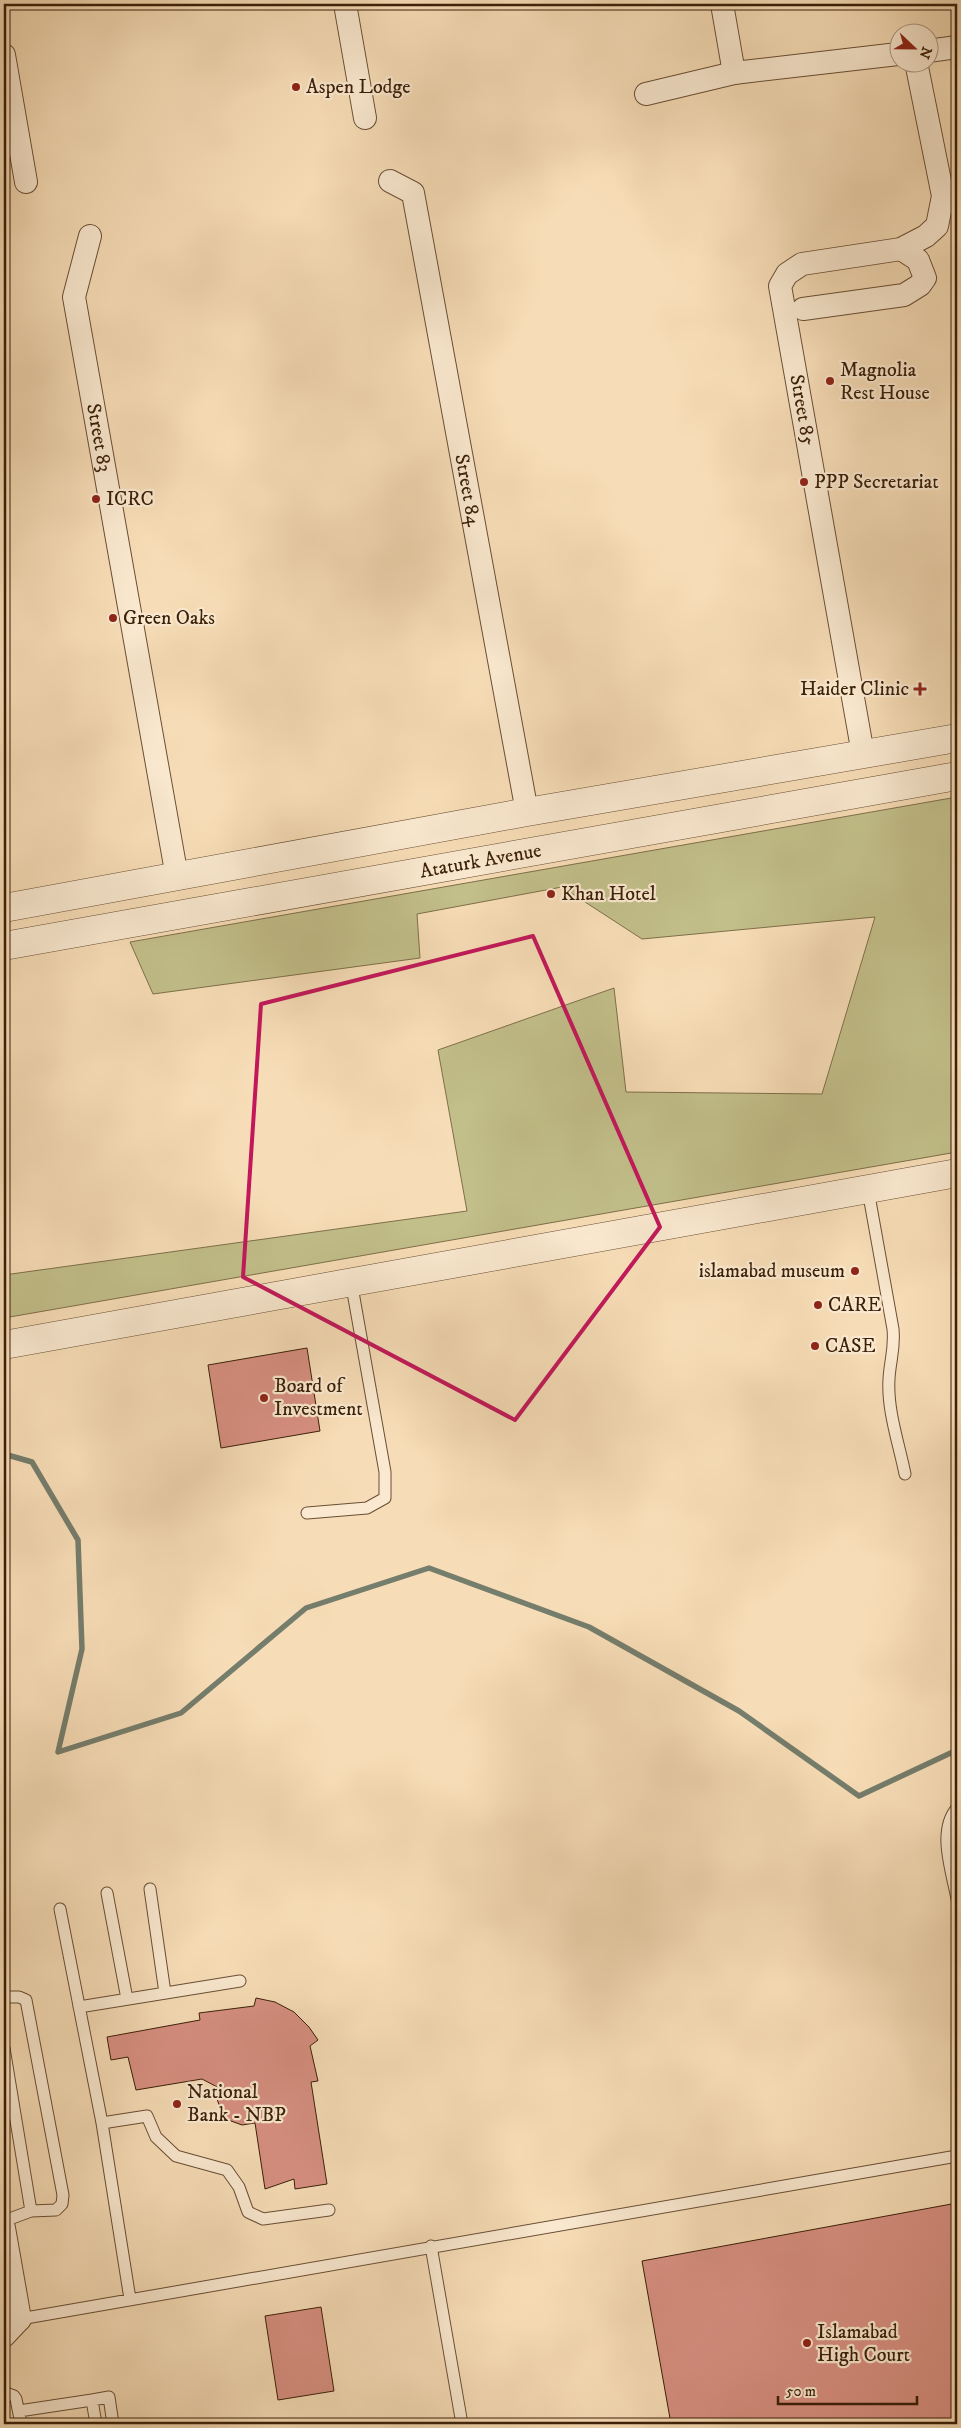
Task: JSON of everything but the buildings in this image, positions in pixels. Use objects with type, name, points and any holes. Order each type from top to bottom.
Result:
[{"type":"street","points":[[346,4],[365,118]]},
{"type":"street","points":[[722,4],[734,73]]},
{"type":"street","points":[[938,50],[957,48]]},
{"type":"street","points":[[4,55],[26,182]]},
{"type":"street","points":[[646,94],[734,73],[888,55]]},
{"type":"street","points":[[803,309],[904,295],[920,285],[925,278],[918,260],[901,249],[926,236],[937,226],[943,196],[918,72]]},
{"type":"street","name":"Street 84","points":[[390,181],[414,192],[527,812]]},
{"type":"street","name":"Street 83","points":[[90,236],[74,296],[177,877]]},
{"type":"street","name":"Street 85","points":[[863,754],[780,286],[787,274],[802,264],[901,249]]},
{"type":"street","name":"Ataturk Avenue","points":[[4,908],[527,812],[957,738]]},
{"type":"street","name":"Ataturk Avenue","points":[[4,946],[957,776]]},
{"type":"street","points":[[95,892],[104,929]]},
{"type":"street","points":[[4,1345],[351,1281],[868,1190],[957,1172]]},
{"type":"street","points":[[4,2228],[12,2317],[4,2336]]},
{"type":"lane","points":[[868,1190],[894,1329],[895,1350],[889,1379],[890,1403],[906,1474]]},
{"type":"lane","points":[[307,1513],[367,1508],[385,1498],[386,1472],[351,1281]]},
{"type":"lane","points":[[957,1808],[950,1816],[946,1835],[957,1898]]},
{"type":"lane","points":[[150,1889],[165,1993]]},
{"type":"lane","points":[[107,1894],[127,1999]]},
{"type":"lane","points":[[60,1909],[102,2123],[130,2299]]},
{"type":"lane","points":[[79,2007],[240,1981]]},
{"type":"lane","points":[[4,1997],[19,1997],[26,2000],[63,2195],[62,2204],[56,2210],[31,2211],[4,2221]]},
{"type":"lane","points":[[4,2048],[31,2211]]},
{"type":"lane","points":[[102,2123],[147,2116],[156,2137],[176,2156],[227,2170],[239,2187],[248,2212],[263,2220],[329,2210]]},
{"type":"lane","points":[[12,2317],[130,2299],[957,2156]]},
{"type":"lane","points":[[432,2246],[462,2424]]},
{"type":"lane","points":[[4,2392],[14,2396],[21,2424]]},
{"type":"lane","points":[[19,2411],[109,2397],[113,2424]]},
{"type":"lane","points":[[92,2400],[96,2424]]},
{"type":"highlighted area","points":[[533,936],[660,1227],[515,1420],[243,1277],[261,1004]]},
{"type":"shaded area","points":[[957,797],[957,1152],[4,1318],[4,1275],[467,1211],[438,1050],[614,988],[626,1092],[822,1094],[875,917],[642,939],[562,887],[417,914],[420,958],[153,994],[130,942]]},
{"type":"waterway","points":[[4,1454],[32,1462],[78,1540],[82,1649],[58,1752],[181,1713],[306,1608],[429,1568],[589,1627],[739,1711],[859,1796],[957,1750]]},
{"type":"place","name":"Aspen Lodge","points":[[296,87]]},
{"type":"place","name":"Magnolia Rest House","points":[[830,381]]},
{"type":"place","name":"PPP Secretariat","points":[[804,482]]},
{"type":"place","name":"ICRC","points":[[96,499]]},
{"type":"place","name":"Green Oaks","points":[[113,618]]},
{"type":"place","name":"Haider Clinic","points":[[920,689]]},
{"type":"place","name":"Khan Hotel","points":[[551,894]]},
{"type":"place","name":"islamabad museum","points":[[855,1271]]},
{"type":"place","name":"CARE","points":[[818,1305]]},
{"type":"place","name":"CASE","points":[[815,1346]]},
{"type":"place","name":"Board of Investment","points":[[264,1398]]},
{"type":"place","name":"National Bank - NBP","points":[[177,2104]]},
{"type":"place","name":"Islamabad High Court","points":[[807,2343]]}]
